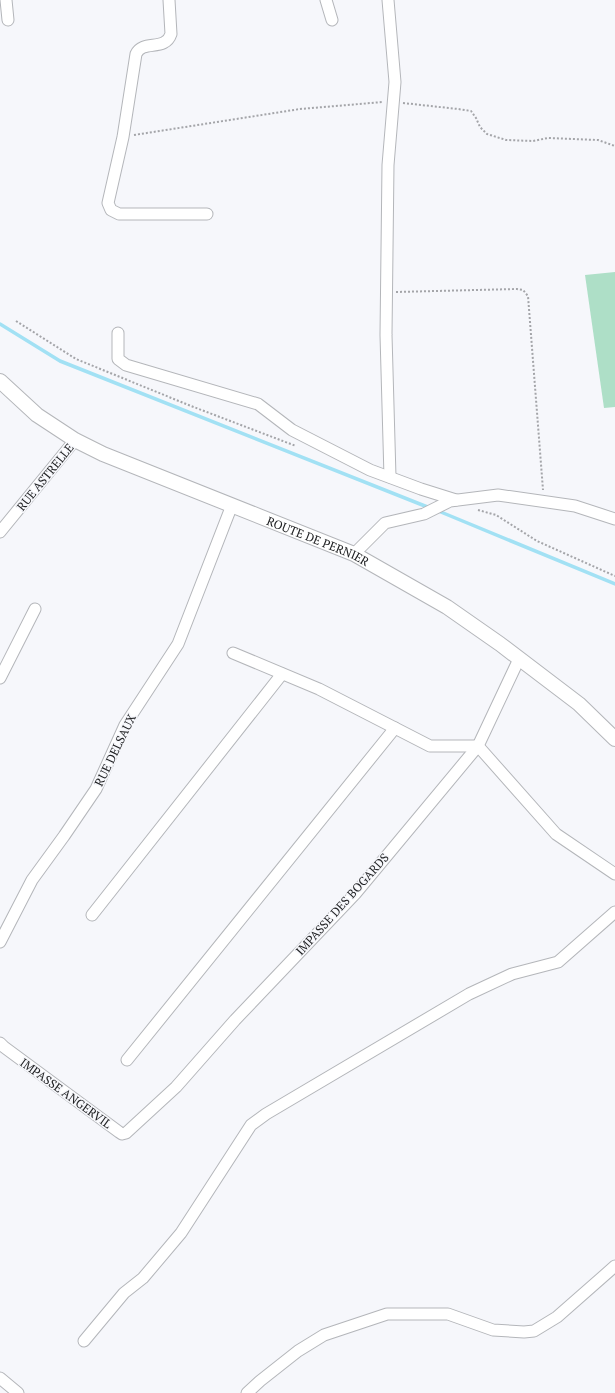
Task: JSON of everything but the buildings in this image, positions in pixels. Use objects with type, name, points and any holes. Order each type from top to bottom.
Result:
[{"type":"street","points":[[6,0],[8,20]]},
{"type":"street","points":[[169,0],[171,34],[169,39],[165,43],[141,48],[136,54],[123,137],[108,203],[111,210],[119,214],[208,214]]},
{"type":"street","points":[[326,0],[332,20]]},
{"type":"street","points":[[388,0],[395,82],[388,165],[386,292],[390,477]]},
{"type":"street","points":[[118,333],[118,359],[126,365],[258,404],[292,430],[370,470],[453,500]]},
{"type":"street","name":"ROUTE DE PERNIER","points":[[0,381],[37,414],[75,440],[103,454],[354,554],[447,607],[579,704],[615,739]]},
{"type":"street","name":"RUE ASTRELLE","points":[[0,532],[75,440]]},
{"type":"street","points":[[354,554],[385,523],[424,514],[453,500],[498,494],[575,506],[615,519]]},
{"type":"street","name":"RUE DELSAUX","points":[[0,941],[32,880],[96,789],[125,726],[178,644],[232,505]]},
{"type":"street","points":[[0,678],[35,609]]},
{"type":"street","points":[[233,653],[319,689],[430,746],[478,746],[556,834],[615,874]]},
{"type":"street","name":"IMPASSE DES BOGARDS","points":[[133,1126],[176,1087],[235,1020],[355,894],[478,746],[519,659]]},
{"type":"street","points":[[92,915],[282,674]]},
{"type":"street","points":[[127,1060],[395,728]]},
{"type":"street","points":[[84,1341],[124,1293],[143,1278],[181,1233],[251,1125],[266,1114],[469,994],[512,974],[558,962],[615,912]]},
{"type":"street","name":"IMPASSE ANGERVIL","points":[[0,1043],[122,1134],[126,1133],[133,1126]]},
{"type":"street","points":[[247,1393],[298,1351],[324,1335],[387,1314],[448,1314],[493,1330],[524,1332],[534,1331],[557,1317],[615,1266]]},
{"type":"street","points":[[0,1378],[18,1393]]},
{"type":"path","points":[[123,137],[300,110],[393,102],[471,111],[480,127],[487,134],[506,140],[533,142],[548,138],[598,140],[615,146]]},
{"type":"path","points":[[386,292],[523,290],[528,296],[544,502]]},
{"type":"path","points":[[16,321],[76,359],[191,406],[299,447]]},
{"type":"path","points":[[476,509],[496,515],[538,541],[615,576]]},
{"type":"green space","points":[[615,272],[615,407],[604,408],[585,275]]},
{"type":"waterway","points":[[0,324],[60,361],[430,508]]},
{"type":"waterway","points":[[436,510],[615,584]]}]
